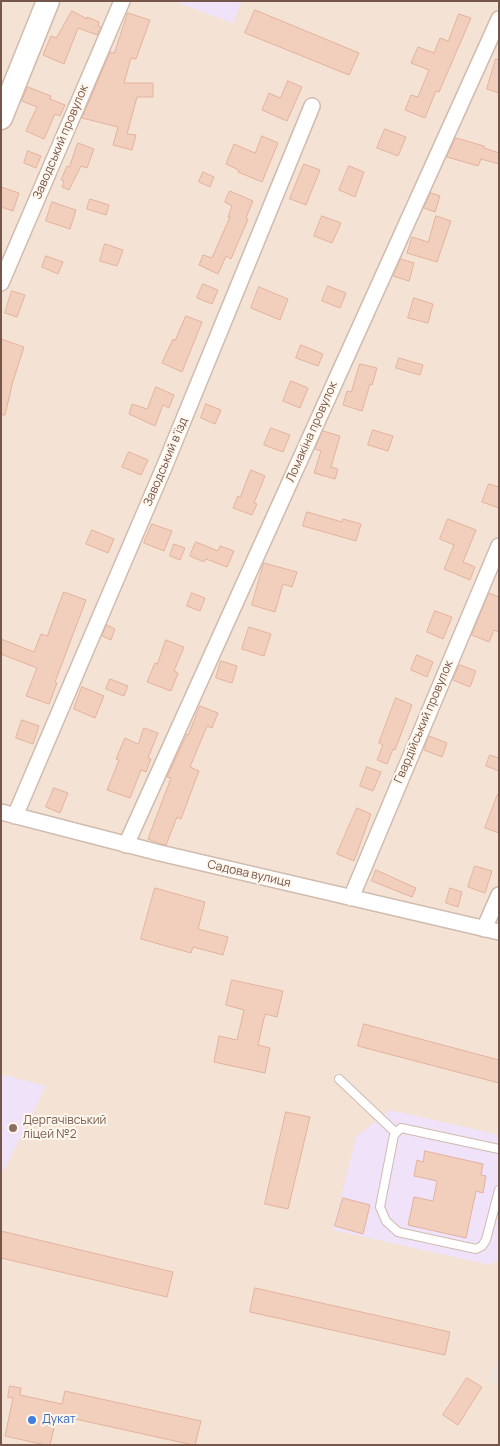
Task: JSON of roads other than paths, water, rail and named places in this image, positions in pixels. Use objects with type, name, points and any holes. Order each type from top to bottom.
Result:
[{"type":"street","points":[[1,118],[48,1]]},
{"type":"street","name":"Заводський провулок","points":[[1,283],[122,1]]},
{"type":"street","name":"Ломакіна провулок","points":[[126,845],[499,18]]},
{"type":"street","name":"Заводський в’їзд","points":[[8,814],[168,456],[312,106]]},
{"type":"street","name":"Гвардійський провулок","points":[[351,898],[499,546]]},
{"type":"street","name":"Садова вулиця","points":[[8,814],[126,845],[492,930]]},
{"type":"street","points":[[492,930],[499,895]]},
{"type":"lane","points":[[339,1079],[396,1133]]},
{"type":"lane","points":[[499,1149],[401,1128],[396,1133],[380,1207],[386,1221],[398,1232],[472,1249],[479,1248],[486,1240],[499,1190]]},
{"type":"place","name":"Дергачівський ліцей №2","points":[[13,1128]]},
{"type":"place","name":"Дукат","points":[[32,1420]]}]
